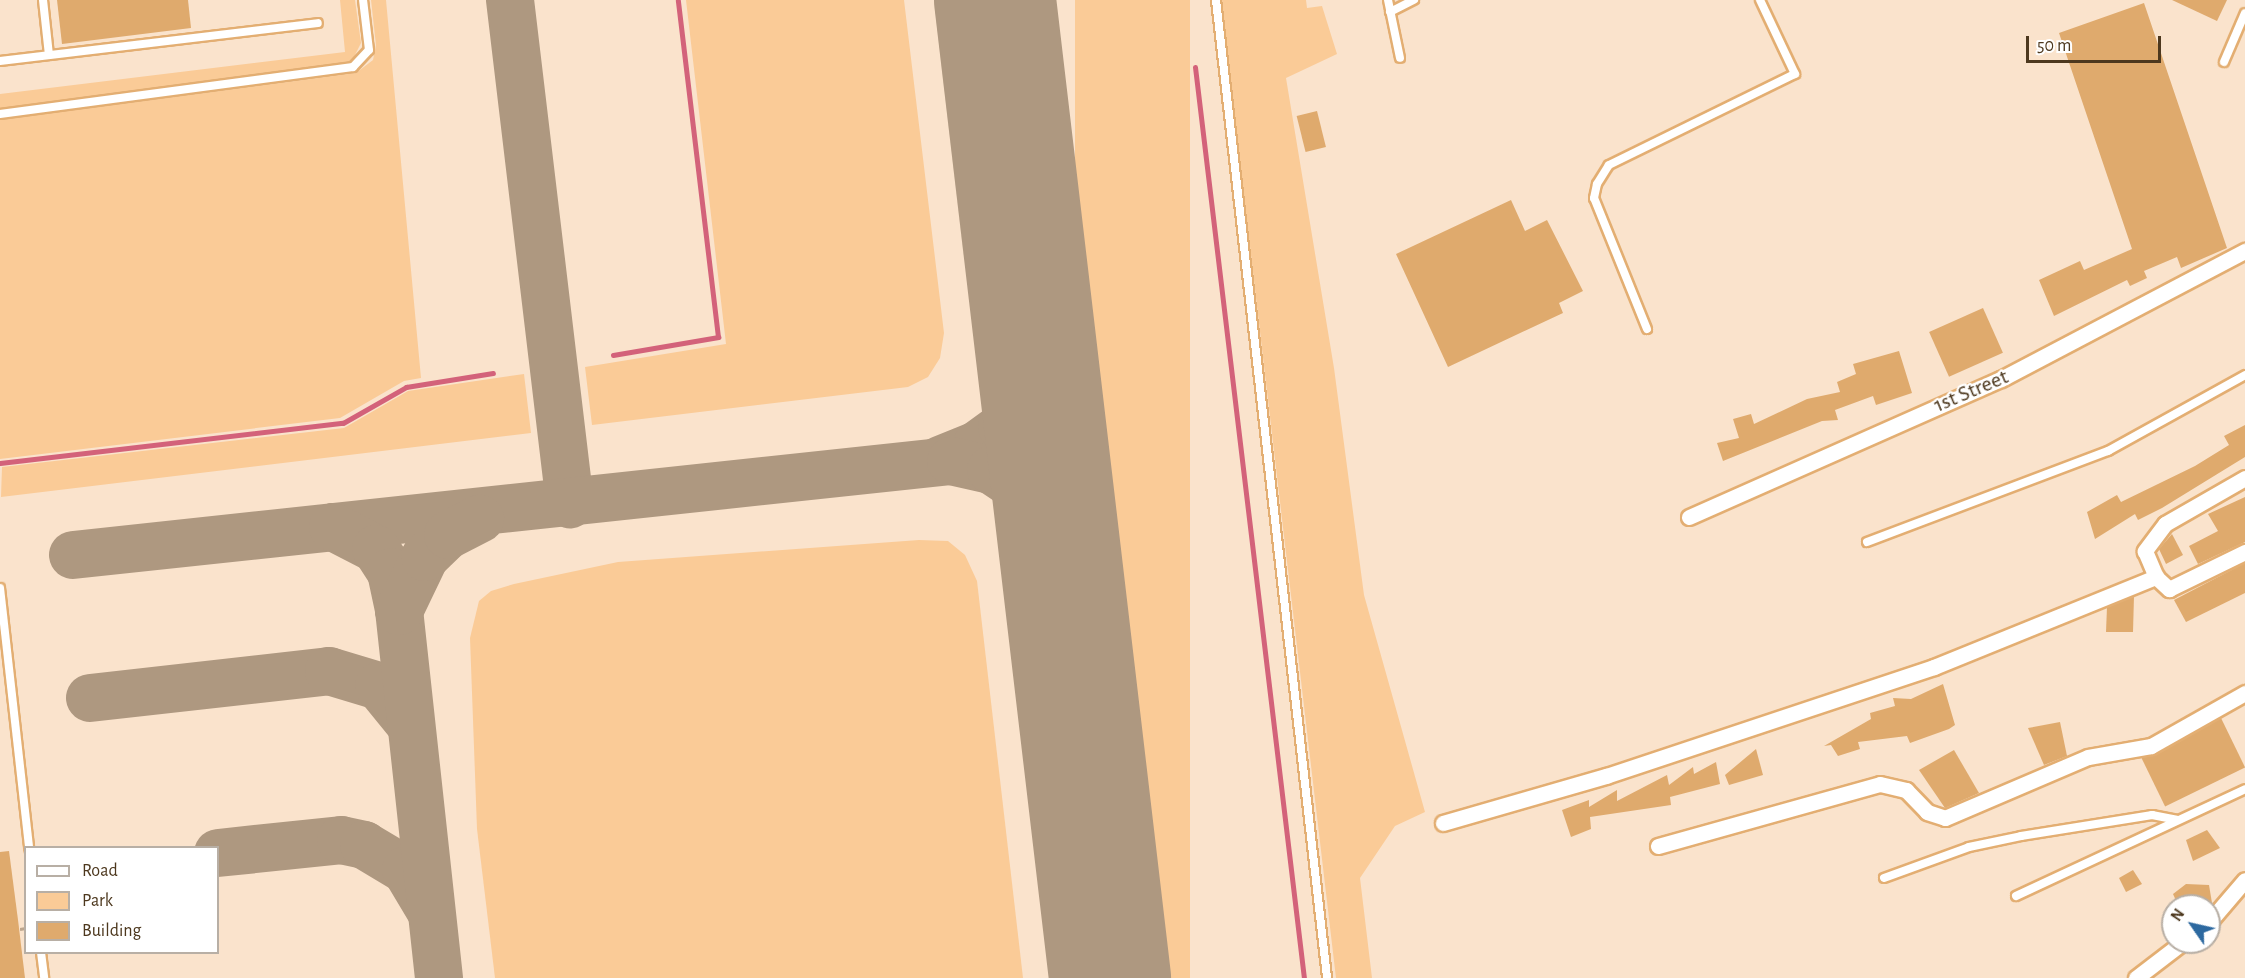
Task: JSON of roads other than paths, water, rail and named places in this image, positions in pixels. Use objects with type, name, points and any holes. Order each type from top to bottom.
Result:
[{"type":"street","name":"1st Street","points":[[1689,517],[2020,369],[2245,251]]},
{"type":"street","points":[[2245,478],[2164,525],[2145,551],[2156,577],[2169,589],[2178,588],[2245,552]]},
{"type":"street","points":[[1443,823],[1606,776],[1934,667],[2156,577]]},
{"type":"street","points":[[1658,846],[1880,784],[1906,790],[1927,812],[1945,818],[2088,757],[2151,746],[2245,693]]},
{"type":"street","points":[[2221,908],[2245,880]]},
{"type":"street","points":[[2136,978],[2167,954]]},
{"type":"lane","points":[[43,0],[49,55]]},
{"type":"lane","points":[[0,114],[353,67],[369,50],[363,0]]},
{"type":"lane","points":[[1216,0],[1327,978]]},
{"type":"lane","points":[[1388,0],[1400,58]]},
{"type":"lane","points":[[1390,12],[1414,0]]},
{"type":"lane","points":[[1647,328],[1594,198],[1597,184],[1609,165],[1795,74],[1760,0]]},
{"type":"lane","points":[[2224,62],[2245,13]]},
{"type":"lane","points":[[0,61],[318,24]]},
{"type":"lane","points":[[1867,542],[2108,451],[2245,375]]},
{"type":"lane","points":[[0,588],[29,846]]},
{"type":"lane","points":[[2016,896],[2245,789]]},
{"type":"lane","points":[[1884,878],[1969,847],[2021,836],[2152,815],[2177,820]]},
{"type":"lane","points":[[41,954],[44,978]]},
{"type":"waterway","points":[[613,355],[718,337],[678,0]]},
{"type":"waterway","points":[[1195,67],[1304,978]]},
{"type":"waterway","points":[[0,463],[343,423],[406,387],[493,373]]}]
